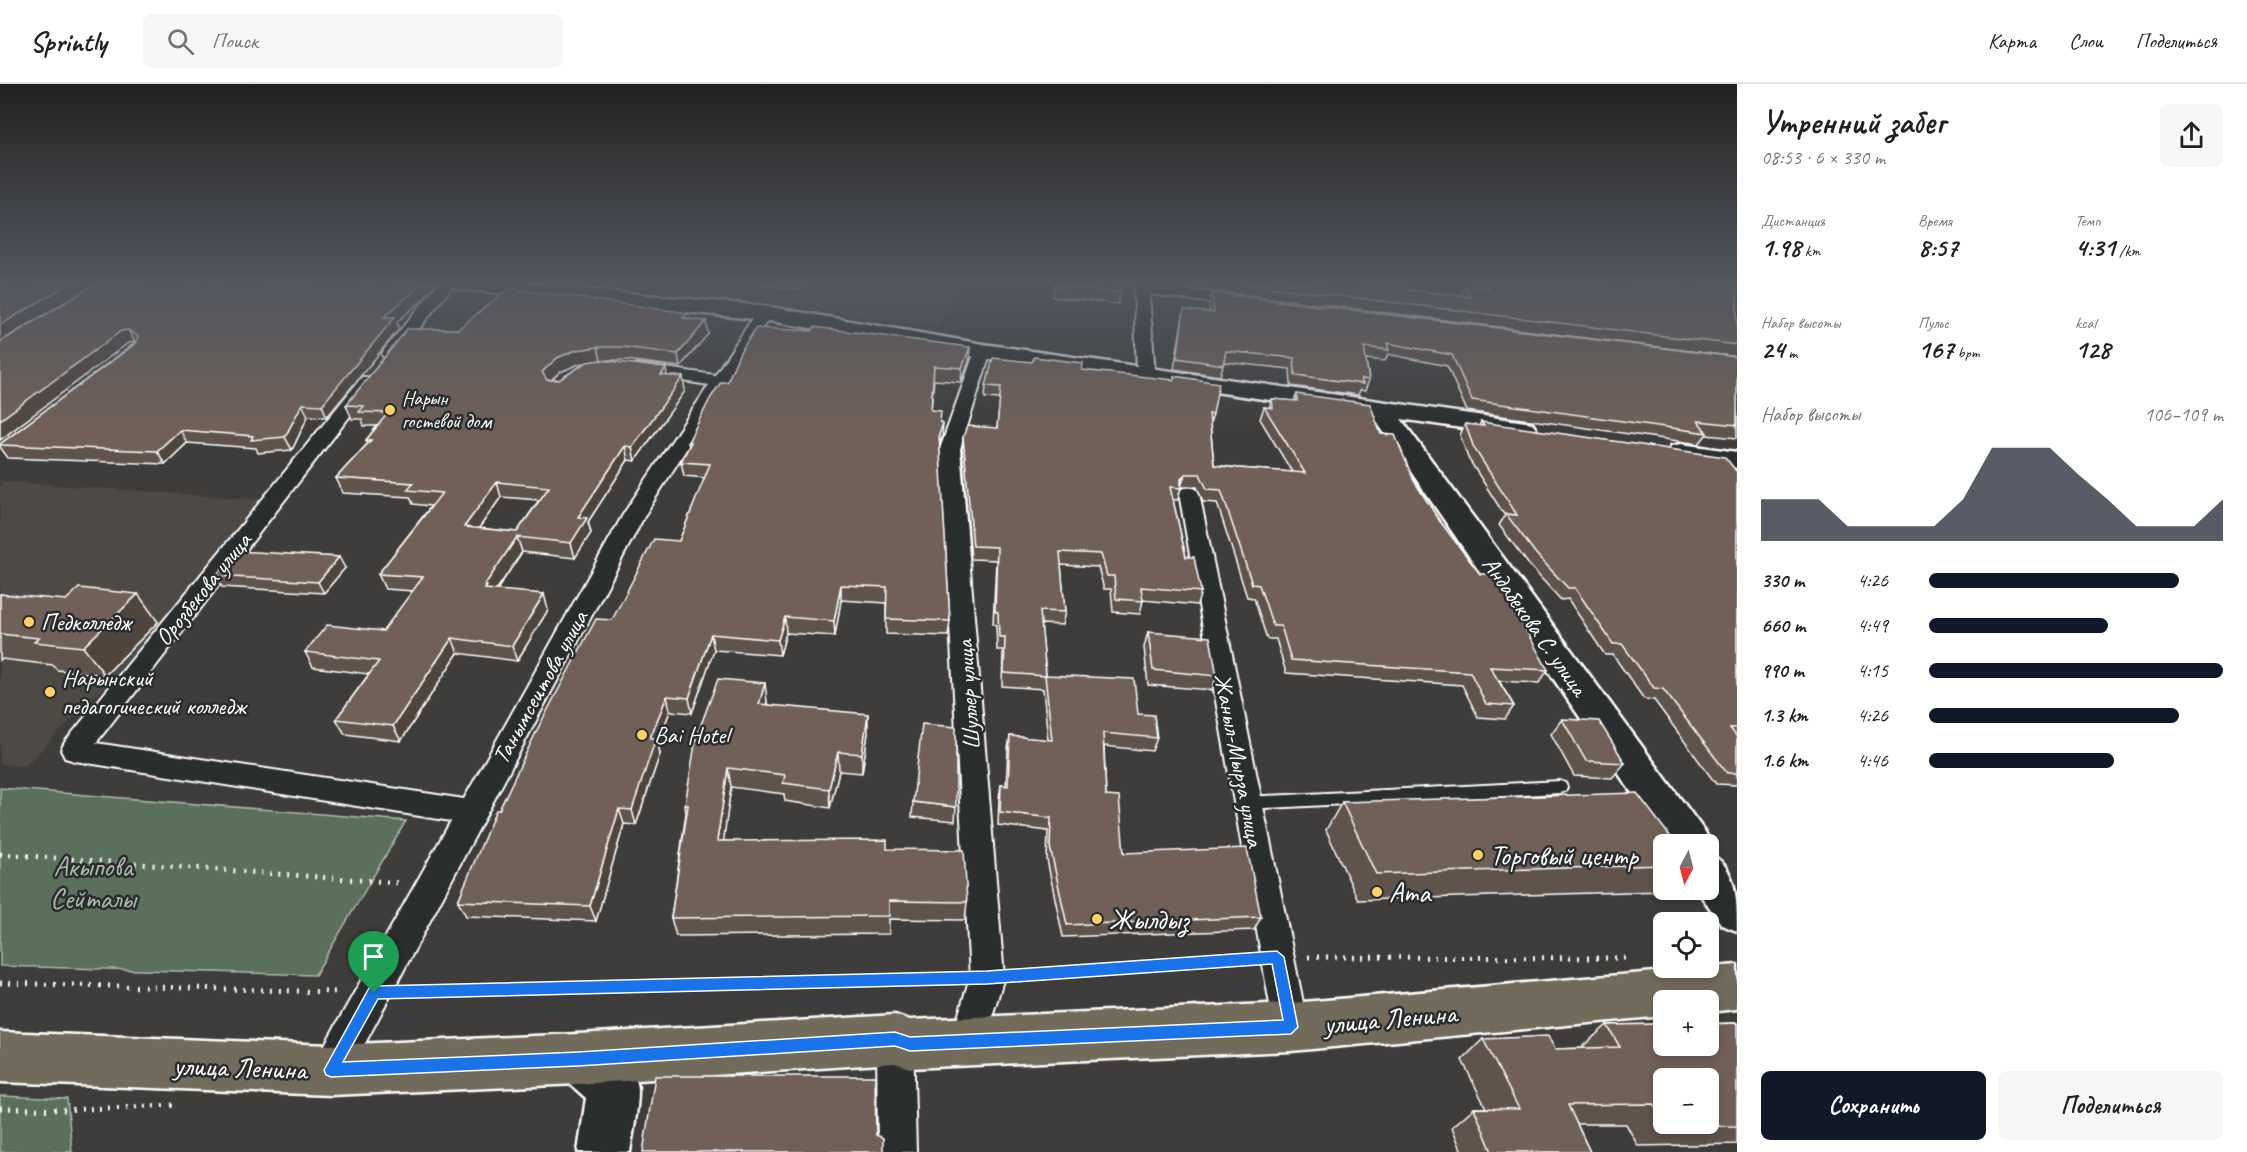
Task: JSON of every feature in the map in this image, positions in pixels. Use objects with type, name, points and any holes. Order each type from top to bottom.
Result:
[{"type":"main road","name":"улица Ленина","points":[[0,1057],[331,1070],[578,1059],[895,1039],[910,1044],[1291,1027],[1737,987]]},
{"type":"street","name":"Орозбекова улица","points":[[407,333],[75,750],[472,812]]},
{"type":"street","name":"Танымсеитова улица","points":[[331,1070],[635,513],[751,333]]},
{"type":"street","points":[[878,333],[983,351],[1541,432]]},
{"type":"street","points":[[1144,333],[1146,375]]},
{"type":"street","name":"Шуллер улица","points":[[969,1041],[987,977],[951,449],[983,351]]},
{"type":"street","points":[[619,367],[720,381]]},
{"type":"street","name":"Андабекова С. улица","points":[[1380,408],[1683,834]]},
{"type":"street","points":[[1656,449],[1737,460]]},
{"type":"street","name":"Жаныл-Мырза улица","points":[[1189,493],[1291,1027]]},
{"type":"street","points":[[1719,886],[1737,911]]},
{"type":"street","points":[[895,1039],[897,1152]]},
{"type":"street","points":[[578,1059],[613,1088],[604,1152]]},
{"type":"lane","points":[[1247,803],[1560,787]]},
{"type":"path","points":[[0,854],[432,885]]},
{"type":"path","points":[[0,983],[374,993],[987,977],[1277,957],[1640,958]]},
{"type":"shaded area","name":"Нарынский педагогический колледж","points":[[0,481],[264,500],[172,619],[25,766],[0,764]]},
{"type":"green space","name":"Акыпова Сейталы","points":[[0,788],[406,821],[315,975],[0,966]]},
{"type":"green space","points":[[0,1096],[67,1099],[72,1152],[0,1152]]},
{"type":"building","points":[[15,333],[118,333],[0,420],[0,342]]},
{"type":"building","points":[[133,333],[382,333],[322,405],[302,404],[285,437],[251,440],[253,436],[180,430],[157,451],[0,445],[136,343],[138,336]]},
{"type":"building","points":[[404,333],[696,333],[678,354],[623,347],[598,347],[576,350],[557,358],[542,372],[547,380],[559,380],[587,362],[601,360],[666,368],[661,375],[683,377],[632,447],[625,446],[578,517],[587,518],[571,543],[517,537],[484,586],[487,586],[485,589],[544,594],[512,646],[452,638],[393,726],[336,719],[379,661],[305,652],[327,625],[383,631],[423,577],[378,574],[442,493],[407,490],[413,483],[336,478],[371,440],[366,440],[388,413],[359,412],[364,406],[346,405]],"holes":[[[497,482],[549,487],[517,532],[464,527]]]},
{"type":"building","points":[[753,333],[860,333],[970,347],[962,368],[934,366],[931,410],[941,411],[940,422],[943,423],[939,435],[950,621],[886,619],[887,587],[841,585],[834,621],[785,617],[778,640],[711,634],[689,698],[667,696],[650,738],[656,738],[632,810],[619,809],[590,906],[458,901],[496,810],[499,810],[538,728],[596,619],[612,620],[654,539],[679,541],[710,464],[681,462],[691,442],[688,442],[710,399],[721,382],[727,382],[740,352]]},
{"type":"building","points":[[1181,333],[1539,333],[1737,357],[1737,425],[1698,421],[1707,433],[1472,400],[1452,355],[1387,343],[1389,350],[1364,347],[1369,380],[1361,379],[1363,384],[1295,375],[1294,358],[1226,351],[1223,365],[1177,358]]},
{"type":"building","points":[[1639,333],[1737,333],[1737,345]]},
{"type":"building","points":[[1034,357],[1083,363],[1082,370],[1174,380],[1174,376],[1219,383],[1213,414],[1209,414],[1214,465],[1305,473],[1264,407],[1273,408],[1272,399],[1297,401],[1297,394],[1370,404],[1381,434],[1395,435],[1414,481],[1439,520],[1480,574],[1495,574],[1548,670],[1490,667],[1514,706],[1486,704],[1470,672],[1291,660],[1281,626],[1273,626],[1259,585],[1252,584],[1221,490],[1207,489],[1200,474],[1185,474],[1181,479],[1181,488],[1170,487],[1186,557],[1194,557],[1201,592],[1141,587],[1143,601],[1116,599],[1114,576],[1107,576],[1101,554],[1060,552],[1065,612],[1040,611],[1046,675],[1134,679],[1138,714],[1154,715],[1157,738],[1103,733],[1106,796],[1119,797],[1124,853],[1247,848],[1261,917],[1067,925],[1050,847],[1051,818],[1000,812],[1001,785],[1008,786],[1010,736],[1052,740],[1045,676],[1004,673],[1005,637],[999,637],[998,612],[995,611],[997,547],[973,546],[963,437],[967,426],[997,428],[1001,387],[986,386],[993,358],[1032,362]]},
{"type":"building","points":[[1481,422],[1725,457],[1737,472],[1737,728],[1730,728],[1737,737],[1737,773],[1727,773],[1663,689],[1654,688],[1622,644],[1613,644],[1575,588],[1568,588],[1536,554],[1506,514],[1517,515],[1474,448],[1465,424],[1484,426]]},
{"type":"building","points":[[238,551],[339,557],[318,582],[215,576]]},
{"type":"building","points":[[79,588],[138,594],[83,647],[34,642],[39,638],[0,634],[0,594],[66,600]]},
{"type":"building","points":[[1148,632],[1210,637],[1217,676],[1153,670]]},
{"type":"building","points":[[718,679],[765,683],[759,704],[868,714],[862,754],[838,752],[829,789],[783,783],[785,775],[728,768],[717,841],[887,840],[887,849],[964,850],[967,902],[889,901],[889,916],[671,918],[696,738]]},
{"type":"building","points":[[1562,719],[1599,721],[1625,763],[1586,761]]},
{"type":"building","points":[[922,724],[956,727],[956,807],[913,802]]},
{"type":"building","points":[[1637,793],[1668,834],[1653,834],[1653,865],[1376,874],[1342,802]]},
{"type":"building","points":[[1737,1023],[1737,1126],[1719,1126],[1719,1068],[1653,1068],[1653,1104],[1568,1105],[1590,1152],[1492,1152],[1474,1108],[1519,1109],[1483,1039],[1548,1036],[1555,1049],[1620,1047],[1607,1025],[1653,1024],[1653,1056],[1719,1056],[1719,1024]]},
{"type":"building","points":[[655,1076],[875,1076],[876,1135],[883,1138],[883,1152],[643,1152]]},
{"type":"place","name":"Нарын гостевой дом","points":[[390,410]]},
{"type":"place","name":"Педколледж","points":[[29,622]]},
{"type":"place","name":"Нарынский педагогический колледж","points":[[50,692]]},
{"type":"place","name":"Bai Hotel","points":[[642,735]]},
{"type":"place","name":"Торговый центр","points":[[1478,855]]},
{"type":"place","name":"Ата","points":[[1377,892]]},
{"type":"place","name":"Жылдыз","points":[[1097,919]]},
{"type":"route","points":[[1277,957],[1291,1027],[910,1044],[895,1039],[578,1059],[331,1070],[374,993],[987,977],[1277,957]]}]
